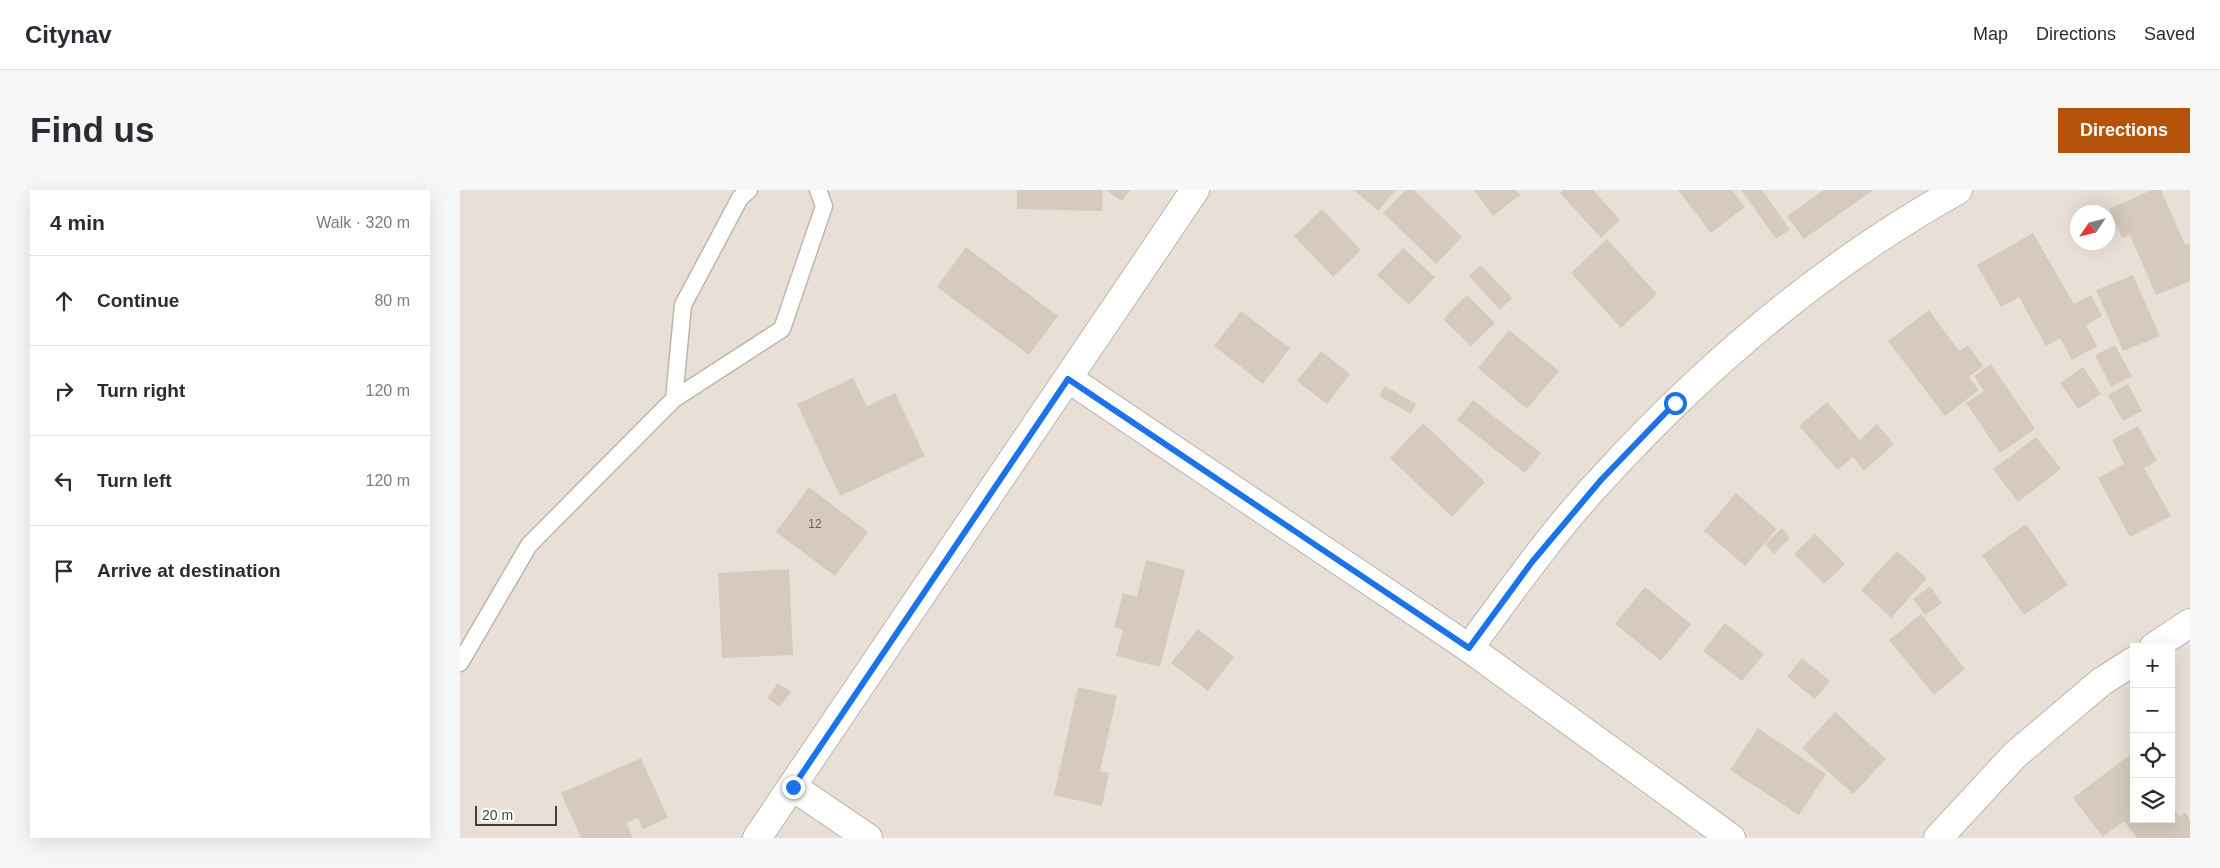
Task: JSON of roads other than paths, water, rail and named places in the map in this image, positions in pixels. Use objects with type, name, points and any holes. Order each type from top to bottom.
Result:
[{"type":"street","points":[[757,838],[1195,190]]},
{"type":"street","points":[[1469,648],[1532,562],[1594,487],[1675,403],[1754,331],[1839,266],[1928,207],[1958,190]]},
{"type":"street","points":[[1068,379],[1469,648],[1730,838]]},
{"type":"street","points":[[2160,643],[2190,623]]},
{"type":"street","points":[[1938,838],[2015,756],[2101,682],[2130,664]]},
{"type":"street","points":[[793,787],[868,838]]},
{"type":"lane","points":[[674,399],[684,305],[740,198],[749,190]]},
{"type":"lane","points":[[460,663],[529,544],[674,399],[782,329],[824,206],[818,190]]}]
